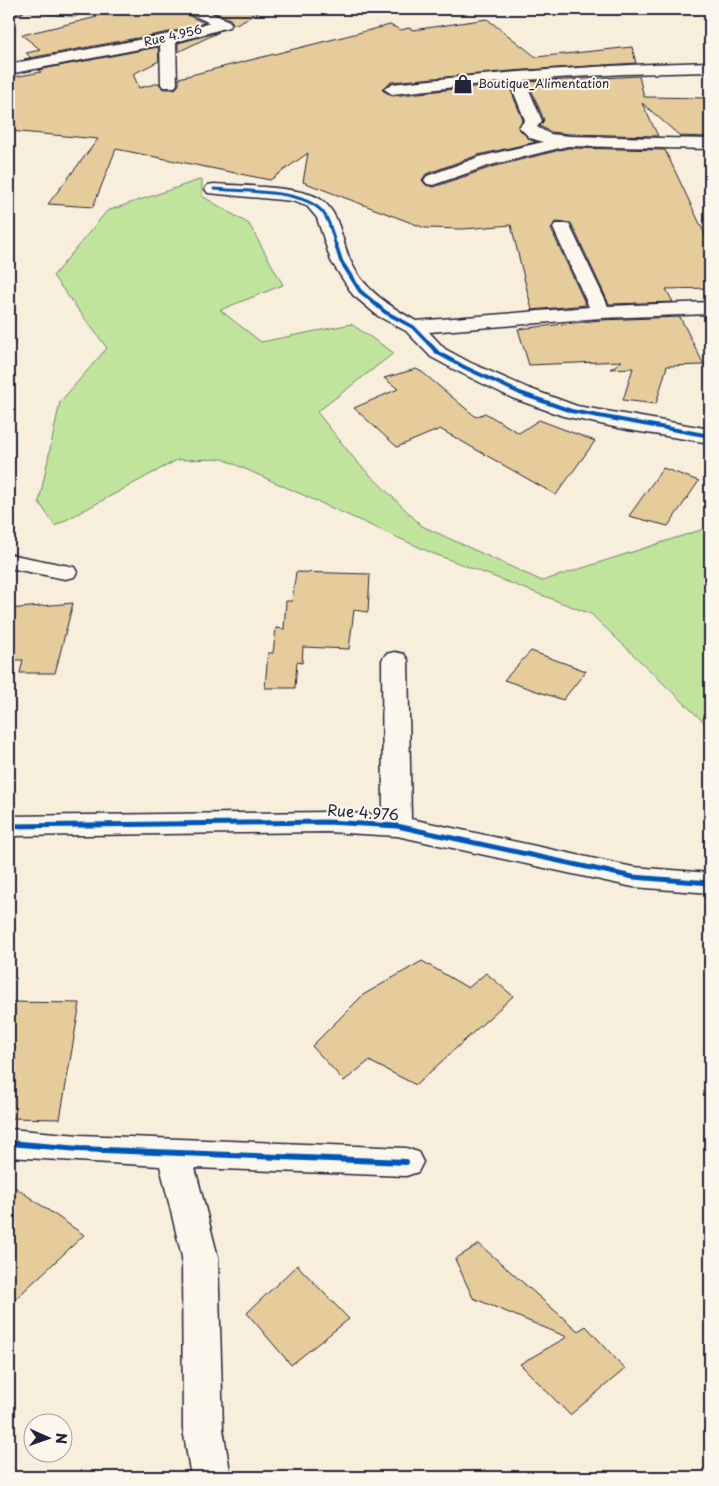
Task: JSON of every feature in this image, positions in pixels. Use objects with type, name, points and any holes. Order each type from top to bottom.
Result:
[{"type":"street","points":[[9,11],[17,9]]},
{"type":"street","name":"Rue 4.956","points":[[9,69],[168,38],[224,24],[193,10],[196,9]]},
{"type":"street","points":[[168,38],[169,84]]},
{"type":"street","points":[[392,90],[515,76],[624,69],[710,67]]},
{"type":"street","points":[[515,76],[534,121],[527,127],[532,133],[568,141],[710,144]]},
{"type":"street","points":[[433,180],[485,161],[568,141]]},
{"type":"street","points":[[214,189],[294,196],[313,202],[326,216],[341,260],[360,291],[385,312],[413,327],[438,353],[520,393],[581,413],[628,423],[710,436]]},
{"type":"street","points":[[562,228],[600,312]]},
{"type":"street","points":[[413,327],[600,312],[710,308]]},
{"type":"street","points":[[9,561],[65,572]]},
{"type":"street","points":[[395,660],[397,826]]},
{"type":"street","name":"Rue 4.976","points":[[9,826],[328,822],[397,826],[633,876],[710,883]]},
{"type":"street","points":[[9,1143],[80,1149],[406,1162]]},
{"type":"street","points":[[174,1153],[200,1257],[203,1429],[211,1477]]},
{"type":"green space","points":[[9,9],[91,9],[75,17]]},
{"type":"green space","points":[[202,179],[202,196],[249,224],[283,285],[220,310],[261,342],[351,324],[394,353],[317,412],[356,461],[422,526],[542,581],[710,527],[710,728],[591,614],[432,553],[223,459],[177,460],[55,526],[39,502],[60,402],[107,348],[53,276],[107,211]]},
{"type":"building","points":[[98,9],[184,9],[187,15],[205,23],[175,31],[31,58],[26,53],[41,50],[22,35],[97,17]]},
{"type":"building","points":[[207,9],[266,9],[234,25],[230,19]]},
{"type":"building","points":[[487,19],[536,57],[632,47],[636,63],[511,71],[391,82],[382,90],[392,96],[508,83],[523,120],[518,128],[529,139],[536,142],[478,155],[426,174],[422,180],[426,185],[434,187],[492,167],[568,148],[665,150],[710,245],[710,288],[666,289],[673,302],[609,304],[571,223],[555,222],[551,229],[586,305],[532,310],[511,225],[463,229],[425,228],[303,182],[308,153],[270,180],[116,149],[93,207],[48,204],[98,139],[9,131],[9,78],[41,72],[38,70],[158,47],[159,61],[133,74],[139,88],[159,83],[163,89],[175,89],[179,85],[179,78],[390,25],[401,30],[409,28],[413,30]]},
{"type":"building","points":[[219,32],[178,52],[178,43]]},
{"type":"building","points":[[639,76],[644,97],[710,98],[710,137],[680,136],[642,103],[658,136],[551,132],[540,126],[544,120],[528,82]]},
{"type":"building","points":[[680,317],[704,365],[667,366],[656,404],[623,400],[633,368],[610,369],[622,361],[529,365],[518,329],[601,320]]},
{"type":"building","points":[[416,369],[476,417],[485,413],[519,433],[539,420],[595,441],[556,495],[440,429],[397,447],[354,408],[398,389],[384,378]]},
{"type":"building","points":[[663,468],[699,481],[668,526],[629,516]]},
{"type":"building","points":[[296,572],[370,574],[368,612],[354,610],[349,649],[303,647],[302,663],[297,662],[295,688],[265,688],[268,653],[273,653],[276,628],[284,629],[286,601],[292,601]]},
{"type":"building","points":[[73,603],[55,673],[20,673],[23,660],[9,660],[9,609]]},
{"type":"building","points":[[531,651],[586,671],[563,700],[504,680]]},
{"type":"building","points":[[422,961],[468,988],[486,973],[513,996],[416,1085],[369,1061],[344,1081],[312,1046],[363,995]]},
{"type":"building","points":[[9,1002],[80,1003],[60,1119],[9,1118]]},
{"type":"building","points":[[9,1183],[84,1235],[9,1305]]},
{"type":"building","points":[[479,1244],[578,1331],[586,1326],[625,1369],[570,1415],[520,1364],[567,1337],[473,1298],[455,1259]]},
{"type":"building","points":[[297,1265],[349,1319],[291,1365],[247,1313]]},
{"type":"cycle path","points":[[214,189],[294,196],[313,202],[326,216],[341,261],[360,291],[385,312],[413,327],[438,353],[464,367],[520,393],[571,411],[628,423],[710,436]]},
{"type":"cycle path","points":[[9,826],[327,822],[397,826],[633,877],[710,883]]},
{"type":"cycle path","points":[[9,1143],[79,1149],[406,1162]]},
{"type":"place","name":"Boutique_Alimentation","points":[[463,84]]}]
